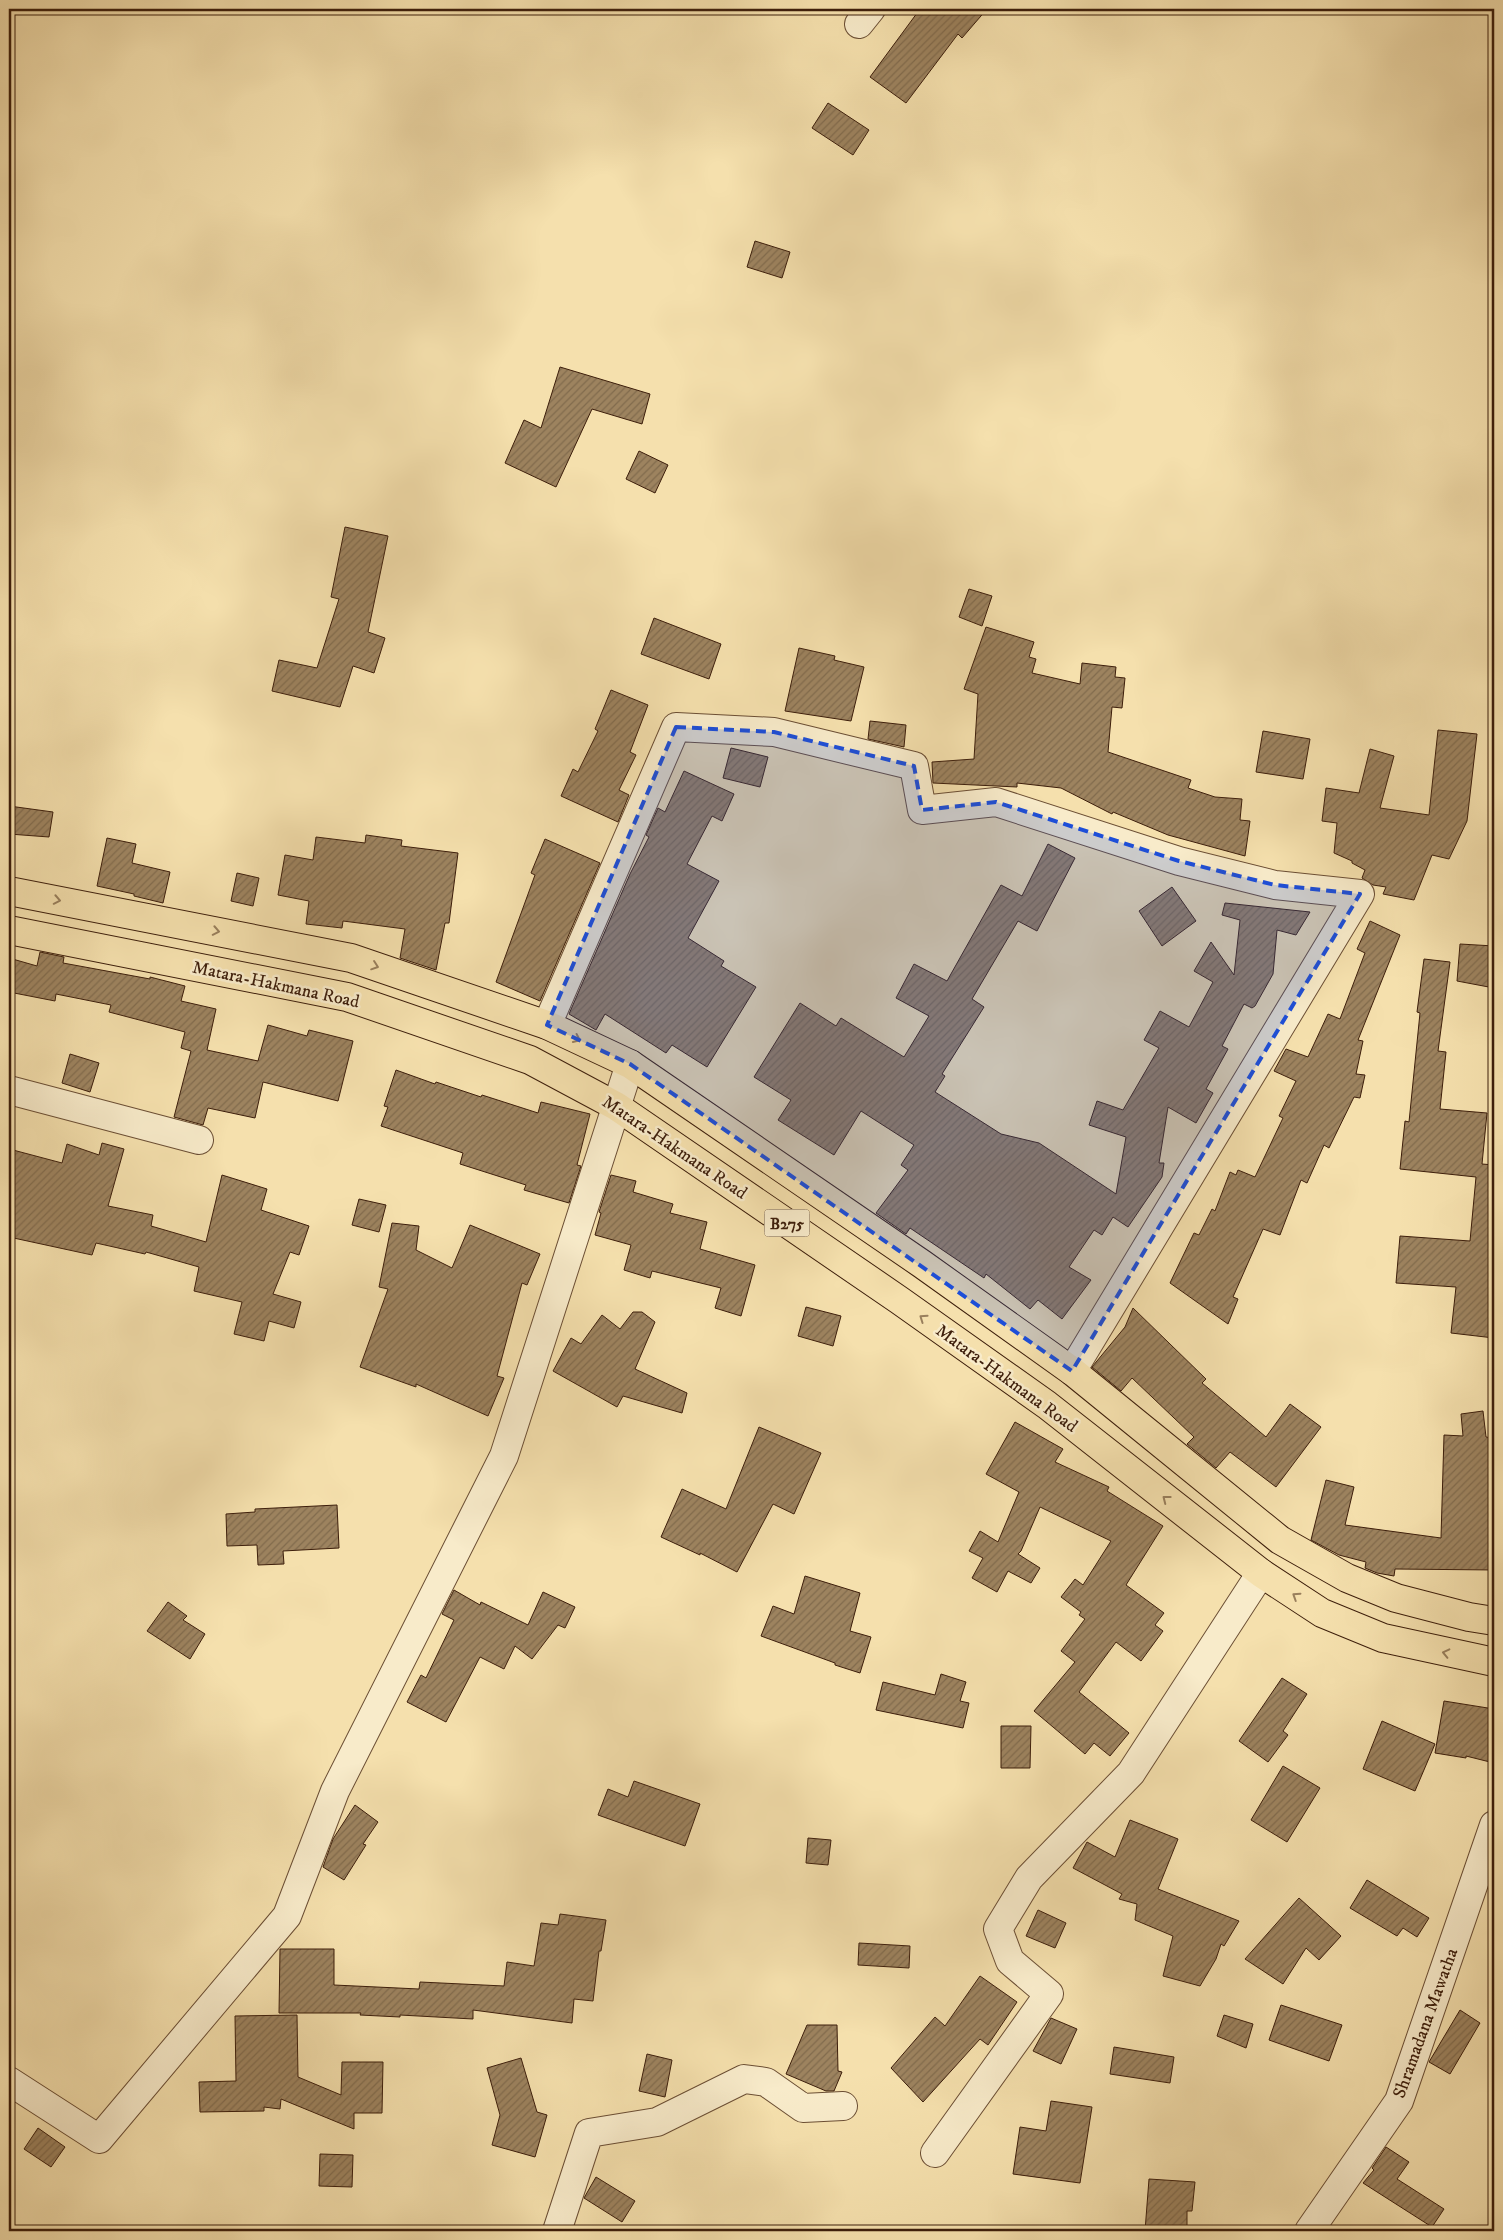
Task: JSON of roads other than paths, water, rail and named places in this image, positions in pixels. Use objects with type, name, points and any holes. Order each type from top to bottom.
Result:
[{"type":"main road","name":"B275","points":[[9,890],[351,958],[547,1025],[630,1064],[922,1264],[1072,1371],[1280,1540],[1347,1578],[1396,1598],[1469,1617],[1494,1620]]},
{"type":"main road","name":"Matara-Hakmana Road","points":[[9,930],[347,997],[530,1060],[616,1106],[899,1300],[1046,1405],[1262,1573],[1322,1613],[1383,1638],[1494,1662]]},
{"type":"street","points":[[547,1025],[676,727],[774,732],[914,766],[922,810],[996,802],[1179,861],[1275,885],[1360,894],[1072,1371]]},
{"type":"street","points":[[9,2081],[99,2139],[287,1916],[335,1791],[504,1456],[630,1064]]},
{"type":"street","points":[[9,1090],[199,1140]]},
{"type":"street","points":[[935,2153],[1049,1994],[1010,1961],[998,1929],[1029,1878],[1131,1773],[1262,1573]]},
{"type":"street","name":"Shramadana Mawatha","points":[[1309,2231],[1399,2101],[1494,1825]]},
{"type":"street","points":[[557,2231],[589,2133],[657,2122],[744,2079],[766,2082],[803,2108],[844,2106]]}]
